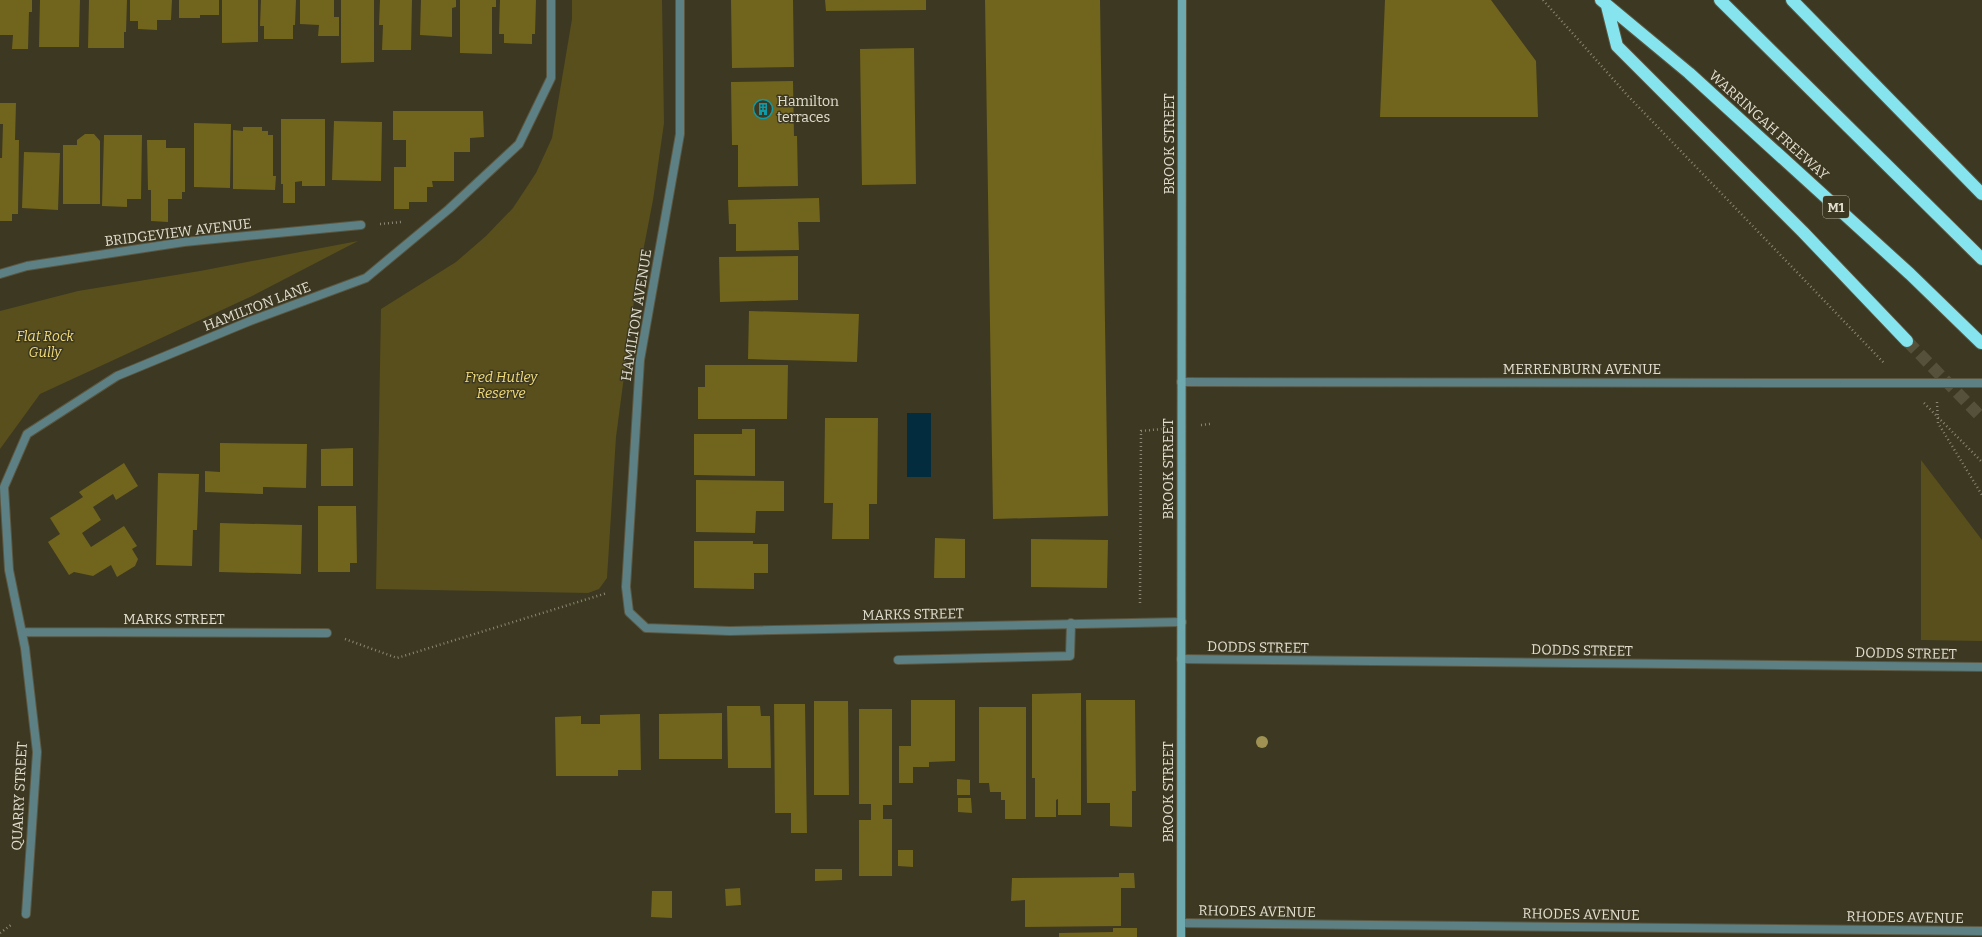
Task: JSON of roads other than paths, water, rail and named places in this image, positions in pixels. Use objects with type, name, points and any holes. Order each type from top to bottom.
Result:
[{"type":"highway","points":[[1720,0],[1982,259]]},
{"type":"highway","points":[[1792,0],[1982,194]]},
{"type":"highway","points":[[1604,3],[1617,46],[1803,232],[1907,341]]},
{"type":"highway","name":"WARRINGAH FREEWAY","points":[[1604,3],[1700,83],[1904,268],[1981,343]]},
{"type":"main road","name":"BROOK STREET","points":[[1181,937],[1182,0]]},
{"type":"street","name":"HAMILTON LANE","points":[[22,632],[9,570],[4,487],[26,434],[117,376],[250,321],[366,278],[449,209],[519,144],[551,78],[551,0]]},
{"type":"street","name":"HAMILTON AVENUE","points":[[646,628],[629,612],[626,587],[640,360],[680,134],[680,0]]},
{"type":"street","name":"BRIDGEVIEW AVENUE","points":[[0,274],[27,266],[184,242],[361,225]]},
{"type":"street","name":"MERRENBURN AVENUE","points":[[1181,382],[1982,383]]},
{"type":"street","name":"MARKS STREET","points":[[646,628],[730,631],[1071,623],[1182,622]]},
{"type":"street","points":[[898,660],[1070,656],[1071,623]]},
{"type":"street","name":"MARKS STREET","points":[[22,632],[326,632]]},
{"type":"street","name":"QUARRY STREET","points":[[22,632],[37,752],[26,914]]},
{"type":"street","name":"DODDS STREET","points":[[1181,659],[1982,667]]},
{"type":"street","name":"RHODES AVENUE","points":[[1181,923],[1982,931]]},
{"type":"water","points":[[907,413],[931,413],[931,477],[907,477]]},
{"type":"tunnel","points":[[1907,341],[1982,418]]},
{"type":"place","name":"Hamilton terraces","points":[[763,109]]},
{"type":"park label","name":"Flat Rock Gully","points":[[45,344]]},
{"type":"park label","name":"Fred Hutley Reserve","points":[[501,386]]}]
